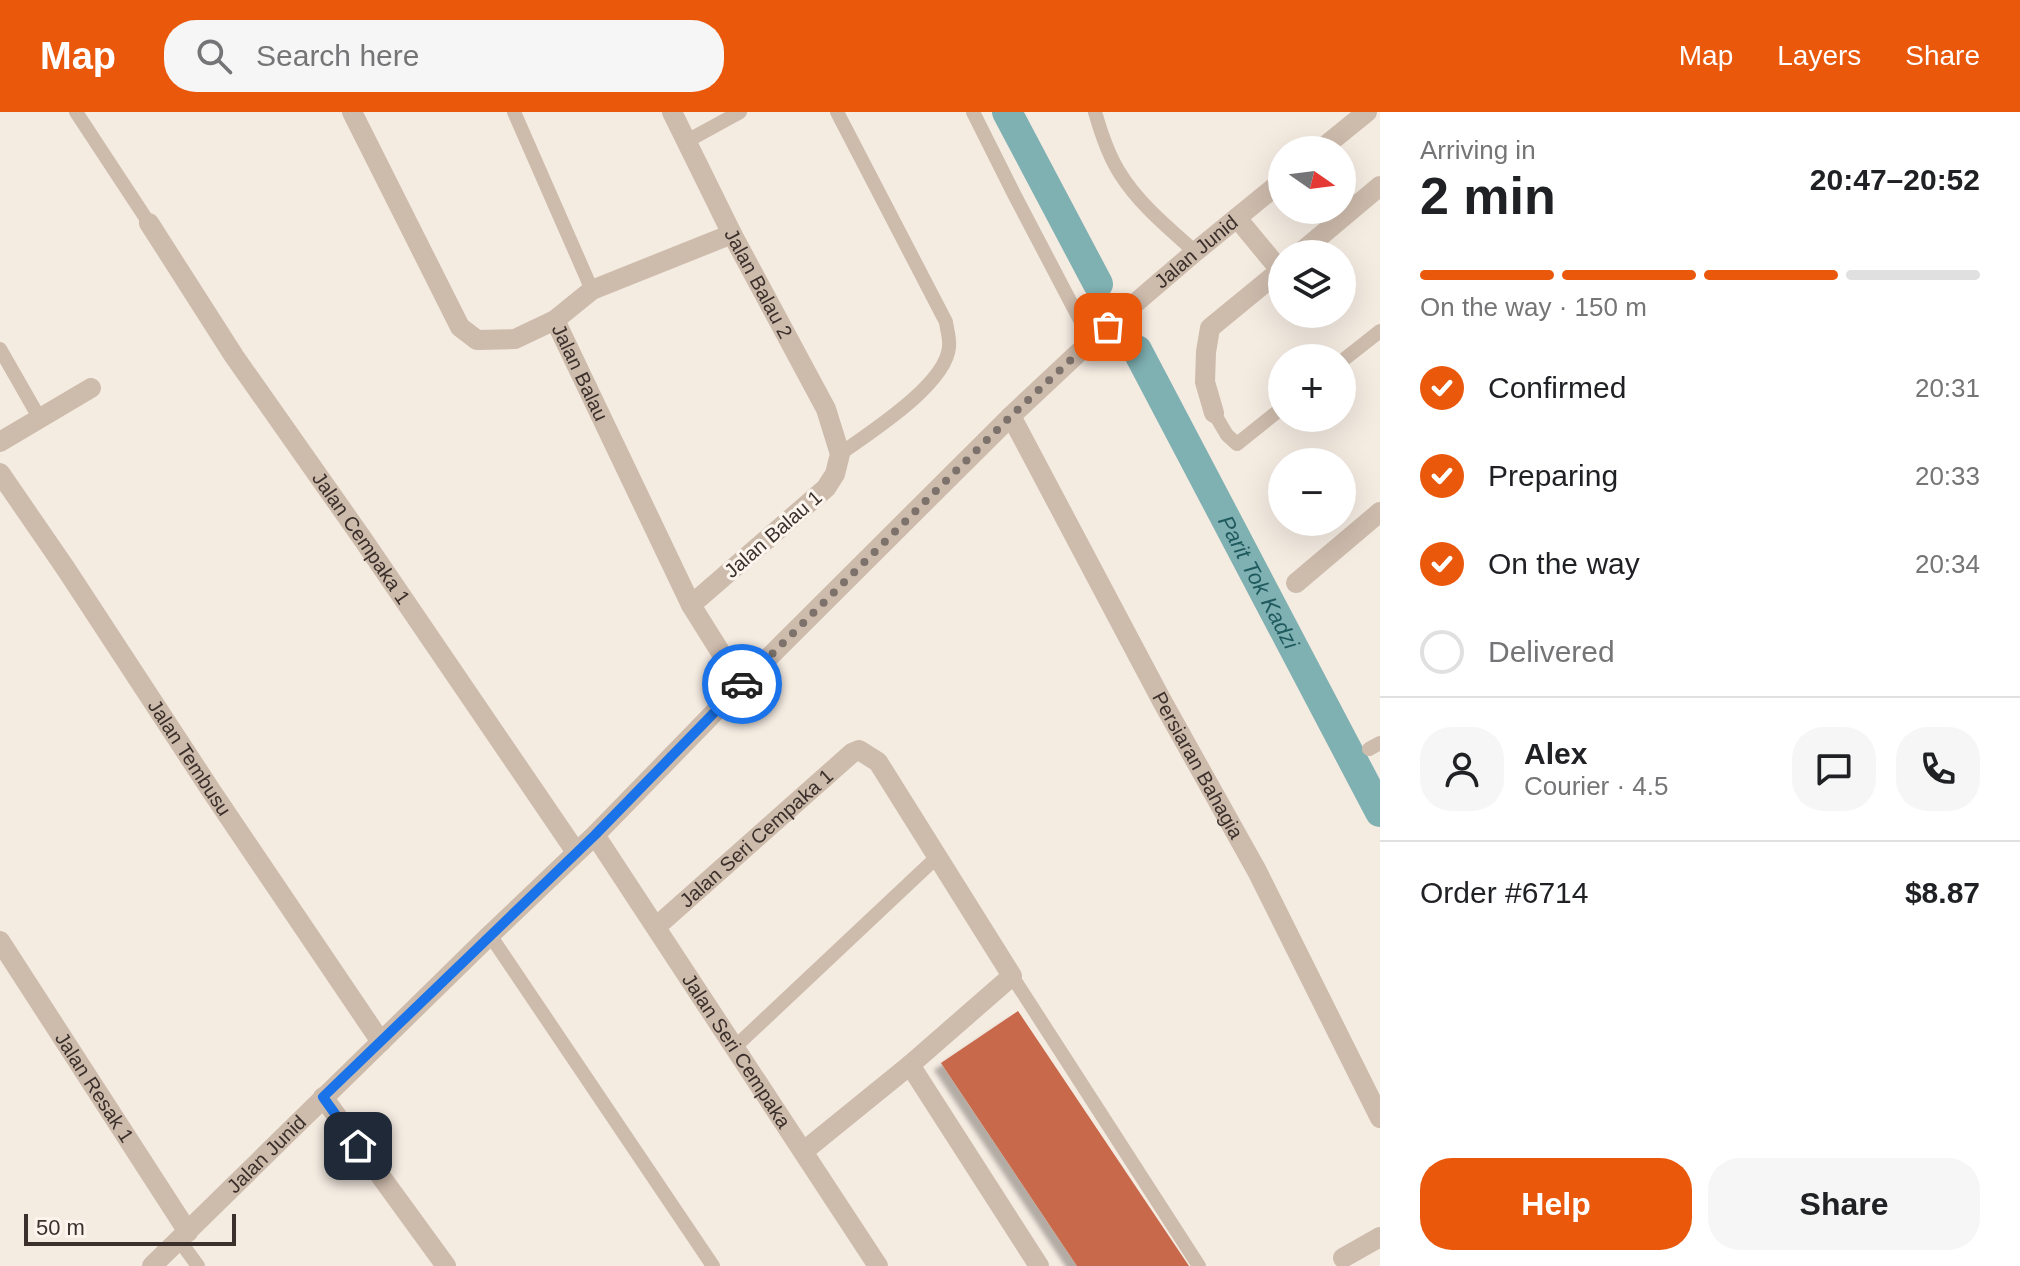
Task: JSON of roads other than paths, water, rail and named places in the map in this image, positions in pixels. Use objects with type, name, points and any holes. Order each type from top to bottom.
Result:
[{"type":"street","name":"Jalan Balau","points":[[352,112],[460,327],[477,340],[495,341],[515,339],[555,320],[691,605],[741,685]]},
{"type":"street","name":"Jalan Balau 2","points":[[672,112],[732,234],[826,409],[840,454]]},
{"type":"street","points":[[1337,136],[1367,112]]},
{"type":"street","points":[[1316,240],[1380,186]]},
{"type":"street","name":"Jalan Junid","points":[[152,1266],[595,835],[1011,416],[1091,341],[1195,252],[1242,224],[1268,196]]},
{"type":"street","name":"Jalan Cempaka 1","points":[[149,223],[234,356],[576,852]]},
{"type":"street","points":[[1242,224],[1268,256]]},
{"type":"street","points":[[555,320],[592,290],[732,234]]},
{"type":"street","points":[[1214,413],[1205,382],[1210,328],[1268,280]]},
{"type":"street","points":[[0,442],[91,388]]},
{"type":"street","name":"Persiaran Bahagia","points":[[1011,416],[1162,701],[1257,871],[1380,1118]]},
{"type":"street","name":"Jalan Balau 1","points":[[691,605],[826,488],[835,474],[840,454]]},
{"type":"street","name":"Jalan Tembusu","points":[[0,473],[381,1042]]},
{"type":"street","points":[[1296,583],[1380,512]]},
{"type":"street","name":"Jalan Seri Cempaka 1","points":[[656,927],[859,750],[878,762],[937,857]]},
{"type":"street","name":"Jalan Seri Cempaka","points":[[595,835],[878,1266]]},
{"type":"street","points":[[804,1151],[910,1065],[1012,976],[937,857]]},
{"type":"street","name":"Jalan Resak 1","points":[[0,941],[183,1236]]},
{"type":"street","points":[[910,1065],[1039,1266]]},
{"type":"street","points":[[323,1097],[446,1266]]},
{"type":"street","points":[[1343,1258],[1380,1237]]},
{"type":"lane","points":[[76,112],[149,223]]},
{"type":"lane","points":[[514,112],[592,290]]},
{"type":"lane","points":[[687,141],[740,112]]},
{"type":"lane","points":[[837,112],[946,322],[950,349],[937,377],[896,413],[840,454]]},
{"type":"lane","points":[[973,112],[1091,341]]},
{"type":"lane","points":[[1095,112],[1120,174],[1139,199],[1195,252]]},
{"type":"lane","points":[[1356,350],[1380,331]]},
{"type":"lane","points":[[0,349],[40,419]]},
{"type":"lane","points":[[1214,413],[1227,435],[1237,444],[1268,419]]},
{"type":"lane","points":[[735,1047],[937,857]]},
{"type":"lane","points":[[490,935],[713,1266]]},
{"type":"lane","points":[[1012,976],[1199,1266]]},
{"type":"lane","points":[[183,1236],[198,1266]]},
{"type":"waterway","name":"Parit Tok Kadzi","points":[[1007,112],[1098,284]]},
{"type":"waterway","name":"Parit Tok Kadzi","points":[[1137,350],[1380,812]]}]
